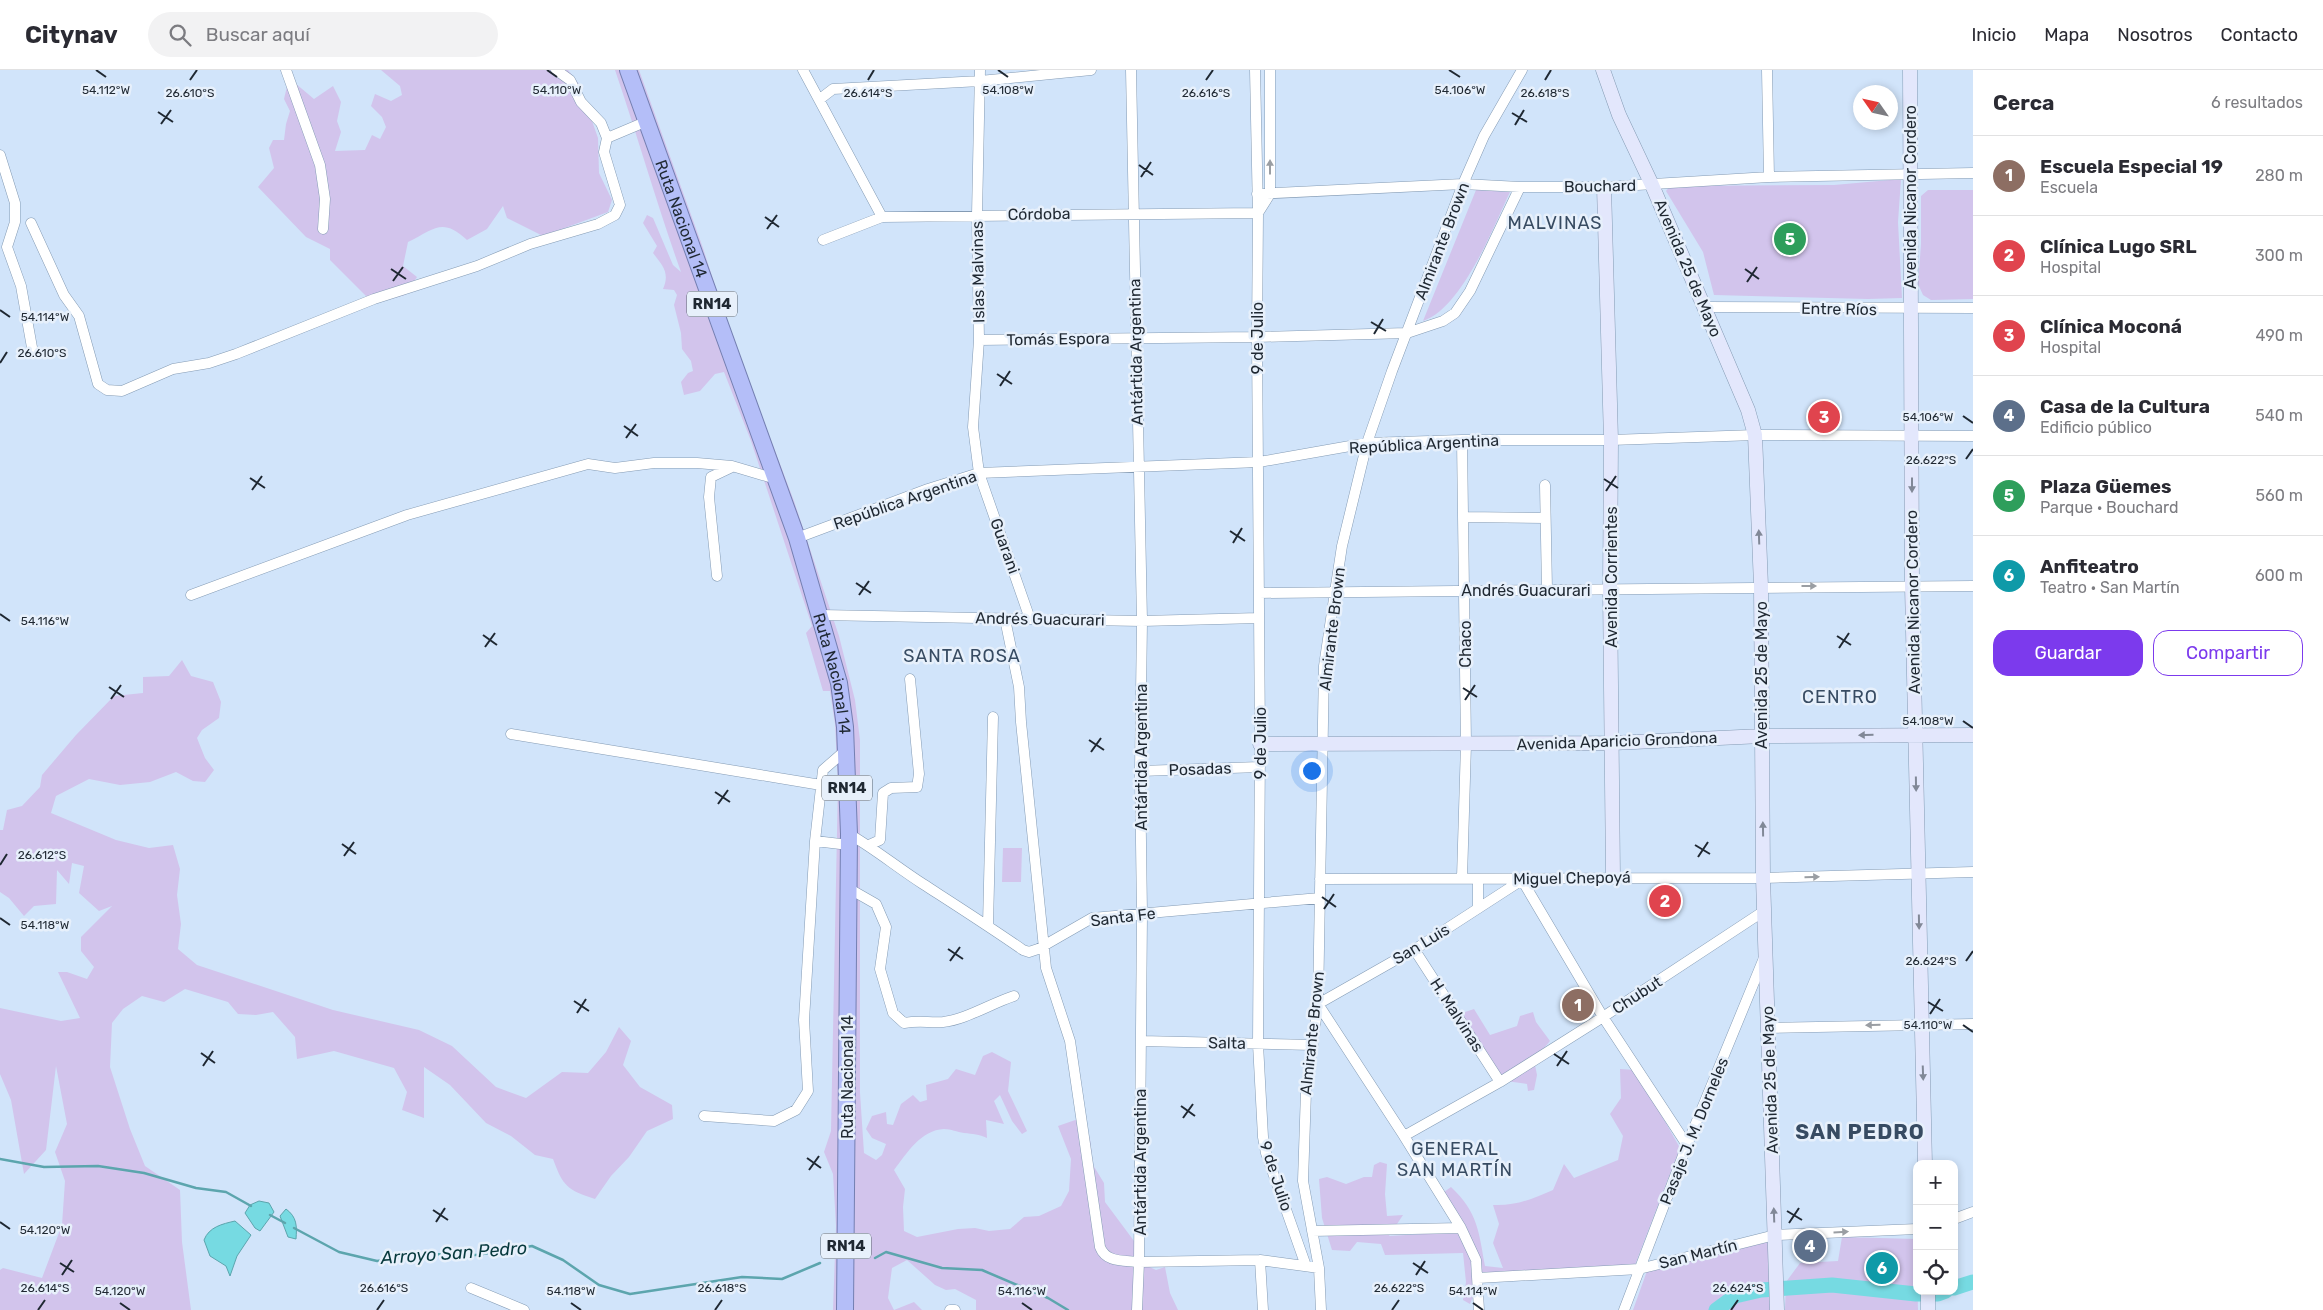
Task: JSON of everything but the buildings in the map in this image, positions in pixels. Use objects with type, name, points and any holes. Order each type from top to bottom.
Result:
[{"type":"highway","name":"Ruta Nacional 14","points":[[628,70],[645,122],[797,538],[821,615],[843,705],[849,840],[845,1310]]},
{"type":"main road","name":"Avenida 25 de Mayo","points":[[1603,70],[1619,115],[1652,185],[1748,410],[1755,435],[1761,586],[1764,911],[1778,1304]]},
{"type":"main road","name":"Avenida Nicanor Cordero","points":[[1910,70],[1912,586],[1925,1160]]},
{"type":"main road","name":"Avenida Corrientes","points":[[1604,187],[1611,440],[1610,590],[1613,877]]},
{"type":"main road","name":"Avenida Aparicio Grondona","points":[[1260,744],[1612,743],[1762,736],[1973,735]]},
{"type":"street","points":[[286,70],[320,165],[325,199],[323,229]]},
{"type":"street","points":[[803,70],[882,217]]},
{"type":"street","name":"Islas Malvinas","points":[[979,474],[973,427],[978,340],[977,215],[980,70]]},
{"type":"street","points":[[810,82],[820,87],[833,89],[980,81],[1091,70]]},
{"type":"street","name":"Antártida Argentina","points":[[1131,70],[1137,468],[1142,621],[1140,771],[1142,914],[1137,1310]]},
{"type":"street","name":"9 de Julio","points":[[1255,70],[1258,212],[1260,744],[1258,1044],[1266,1153],[1306,1266]]},
{"type":"street","points":[[1258,212],[1270,194],[1270,70]]},
{"type":"street","name":"Almirante Brown","points":[[1321,1310],[1319,1268],[1303,1181],[1306,1091],[1318,1004],[1324,666],[1342,546],[1368,444],[1407,333],[1484,136],[1522,70]]},
{"type":"street","points":[[1767,70],[1769,177]]},
{"type":"street","points":[[31,223],[64,295],[79,316],[98,384],[107,390],[122,391],[173,369],[209,363],[236,354],[374,299],[477,266],[530,244],[598,224],[615,215],[620,205],[605,158],[604,152],[607,138],[601,123],[581,102],[570,80],[560,71]]},
{"type":"street","points":[[820,99],[833,89]]},
{"type":"street","points":[[607,138],[645,122]]},
{"type":"street","points":[[0,155],[15,203],[15,222],[7,247],[21,286],[33,353]]},
{"type":"street","name":"Bouchard","points":[[1257,194],[1464,184],[1520,187],[1604,187],[1769,177],[1973,173]]},
{"type":"street","name":"Tomás Espora","points":[[978,340],[1257,337],[1407,333],[1443,321],[1455,313],[1470,291],[1520,187]]},
{"type":"street","name":"Córdoba","points":[[824,240],[882,217],[1258,212]]},
{"type":"street","name":"Entre Ríos","points":[[1705,307],[1973,308]]},
{"type":"street","name":"República Argentina","points":[[797,538],[928,489],[979,474],[1259,462],[1368,444],[1462,440],[1611,440],[1755,435],[1973,436]]},
{"type":"street","name":"Chaco","points":[[1462,440],[1466,744],[1462,878]]},
{"type":"street","points":[[192,595],[408,515],[588,464],[615,468],[654,463],[697,463],[732,466],[776,479]]},
{"type":"street","points":[[717,576],[709,497],[711,477],[732,466]]},
{"type":"street","name":"Guarani","points":[[979,474],[1030,619]]},
{"type":"street","points":[[1545,485],[1547,590]]},
{"type":"street","points":[[1464,517],[1545,518]]},
{"type":"street","name":"Andrés Guacurari","points":[[1259,593],[1610,590],[1761,586],[1973,586]]},
{"type":"street","name":"Andrés Guacurari","points":[[821,615],[1142,621],[1259,618]]},
{"type":"street","points":[[1005,619],[1020,687],[1021,722],[1046,968],[1070,1041],[1100,1248],[1103,1255],[1110,1259],[1138,1262],[1260,1260],[1319,1268]]},
{"type":"street","points":[[869,845],[880,840],[883,793],[891,788],[917,787],[919,774],[910,679]]},
{"type":"street","points":[[988,925],[993,717]]},
{"type":"street","points":[[511,734],[821,785]]},
{"type":"street","points":[[704,1116],[774,1121],[796,1110],[808,1091],[804,1020],[815,841],[822,770],[846,750]]},
{"type":"street","name":"Posadas","points":[[1140,771],[1260,766]]},
{"type":"street","points":[[815,841],[849,840]]},
{"type":"street","name":"Santa Fe","points":[[849,840],[869,845],[923,884],[988,925],[1023,950],[1029,952],[1044,946],[1092,918],[1320,898]]},
{"type":"street","name":"Miguel Chepoyá","points":[[1320,880],[1462,878],[1522,880],[1613,877],[1764,878],[1973,872]]},
{"type":"street","points":[[1478,879],[1478,908]]},
{"type":"street","points":[[1522,880],[1603,1017],[1687,1145]]},
{"type":"street","name":"San Luis","points":[[1318,1004],[1414,949],[1522,880]]},
{"type":"street","points":[[848,888],[876,904],[886,927],[880,969],[894,1013],[904,1023],[920,1020],[944,1022],[973,1014],[989,1004],[1014,996]]},
{"type":"street","name":"Chubut","points":[[1404,1136],[1500,1082],[1764,911]]},
{"type":"street","name":"H. Malvinas","points":[[1414,949],[1500,1082]]},
{"type":"street","name":"Pasaje J. M. Dorneles","points":[[1624,1310],[1687,1145],[1766,952]]},
{"type":"street","points":[[1318,1004],[1461,1228],[1476,1260],[1479,1310]]},
{"type":"street","points":[[1768,1028],[1973,1024]]},
{"type":"street","name":"Salta","points":[[1141,1041],[1313,1045]]},
{"type":"street","points":[[1958,1218],[1973,1212]]},
{"type":"street","points":[[1312,1231],[1461,1228]]},
{"type":"street","name":"San Martín","points":[[1478,1278],[1639,1269],[1775,1235],[1913,1229]]},
{"type":"street","points":[[1260,1260],[1263,1310]]},
{"type":"street","points":[[471,1288],[524,1310]]},
{"type":"street","points":[[950,1310],[955,1310]]},
{"type":"shaded area","points":[[381,70],[568,70],[579,84],[598,138],[599,173],[612,200],[608,212],[543,236],[507,218],[503,206],[487,229],[467,240],[451,229],[444,227],[432,230],[408,242],[403,266],[417,277],[405,295],[374,304],[330,260],[330,249],[306,237],[258,187],[274,168],[269,148],[273,140],[284,140],[290,111],[284,99],[289,78],[314,99],[333,86],[341,102],[337,121],[341,132],[335,151],[365,150],[372,135],[380,139],[386,127],[382,117],[371,106],[375,94],[391,101],[402,95],[400,86]]},
{"type":"shaded area","points":[[615,70],[639,70],[703,248],[730,332],[794,501],[839,636],[855,700],[860,740],[860,1093],[864,1153],[876,1160],[882,1155],[886,1144],[872,1138],[866,1129],[872,1116],[886,1112],[887,1124],[893,1125],[901,1104],[913,1095],[920,1102],[927,1100],[926,1085],[948,1079],[956,1069],[975,1075],[983,1056],[992,1052],[1011,1062],[1008,1091],[1027,1131],[1022,1134],[1012,1121],[1000,1095],[994,1101],[1004,1124],[986,1120],[987,1138],[949,1129],[928,1133],[909,1150],[894,1170],[905,1189],[903,1207],[904,1231],[917,1237],[958,1229],[975,1228],[989,1231],[1010,1229],[1024,1217],[1039,1216],[1061,1206],[1069,1191],[1071,1159],[1058,1126],[1081,1118],[1090,1139],[1093,1165],[1104,1183],[1105,1202],[1137,1245],[1139,1262],[1156,1270],[1165,1267],[1170,1293],[1178,1310],[976,1310],[976,1300],[955,1289],[946,1290],[935,1285],[907,1260],[892,1268],[888,1298],[894,1310],[833,1310],[836,1226],[833,1174],[824,1152],[831,1131],[838,782],[835,724],[830,691],[823,691],[806,633],[812,626],[751,441],[724,372],[715,374],[700,391],[684,395],[681,382],[688,373],[693,371],[691,361],[682,349],[681,333],[674,305],[677,295],[674,290],[663,289],[666,274],[653,253],[657,246],[643,223],[647,215],[653,218],[673,265],[681,272]]},
{"type":"shaded area","points":[[1901,179],[1898,222],[1902,298],[1868,299],[1714,295],[1703,252],[1666,191],[1670,186],[1834,185]]},
{"type":"shaded area","points":[[1476,190],[1510,192],[1475,265],[1463,284],[1451,300],[1437,313],[1423,321]]},
{"type":"shaded area","points":[[1928,190],[1973,190],[1973,299],[1931,300],[1923,295],[1918,284],[1921,244],[1921,196]]},
{"type":"shaded area","points":[[182,660],[191,676],[213,682],[221,702],[219,718],[202,730],[197,738],[205,758],[214,770],[205,782],[193,781],[176,772],[150,782],[120,785],[89,779],[56,796],[51,813],[116,840],[149,848],[173,845],[180,869],[177,895],[181,924],[178,949],[197,965],[333,1010],[419,1030],[452,1046],[496,1087],[526,1098],[562,1072],[588,1073],[606,1052],[619,1027],[631,1041],[623,1065],[640,1087],[672,1105],[673,1119],[647,1131],[595,1199],[572,1190],[563,1181],[553,1159],[535,1155],[511,1136],[486,1123],[450,1085],[424,1067],[424,1118],[402,1110],[407,1092],[394,1068],[334,1051],[297,1059],[295,1037],[273,1012],[256,1015],[238,1014],[228,1002],[185,989],[164,1002],[142,996],[123,1009],[112,1023],[110,1067],[130,1129],[145,1166],[180,1190],[182,1242],[191,1310],[0,1310],[0,1270],[3,1268],[42,1278],[62,1225],[65,1181],[55,1152],[67,1124],[56,1066],[46,1150],[24,1174],[11,1100],[0,1074],[0,1008],[61,1021],[80,1018],[58,972],[67,972],[87,979],[94,967],[81,951],[81,937],[112,906],[99,911],[79,893],[84,866],[72,863],[69,884],[57,870],[56,904],[34,906],[24,916],[9,898],[0,892],[0,830],[3,830],[7,810],[22,806],[40,787],[42,775],[76,735],[114,696],[143,693],[143,677],[169,676]]},
{"type":"shaded area","points":[[1003,848],[1022,848],[1021,882],[1002,882]]},
{"type":"shaded area","points":[[1474,1009],[1490,1035],[1517,1026],[1520,1016],[1533,1012],[1536,1022],[1550,1041],[1534,1060],[1537,1075],[1534,1090],[1528,1091],[1527,1084],[1506,1081],[1463,1022],[1465,1012]]},
{"type":"shaded area","points":[[1620,1069],[1636,1070],[1680,1148],[1635,1265],[1503,1275],[1483,1272],[1470,1304],[1463,1300],[1466,1282],[1463,1253],[1385,1255],[1381,1244],[1357,1242],[1350,1251],[1332,1250],[1322,1218],[1319,1179],[1327,1177],[1346,1184],[1364,1177],[1372,1177],[1374,1165],[1380,1162],[1387,1164],[1385,1194],[1387,1216],[1403,1215],[1389,1236],[1458,1232],[1444,1192],[1451,1187],[1467,1205],[1472,1214],[1479,1233],[1485,1266],[1503,1268],[1493,1243],[1499,1224],[1493,1205],[1517,1203],[1553,1190],[1564,1164],[1574,1178],[1618,1160],[1623,1136],[1610,1114],[1621,1098]]},
{"type":"shaded area","points":[[259,1201],[269,1203],[274,1212],[260,1231],[255,1228],[245,1213],[250,1205]]},
{"type":"shaded area","points":[[286,1209],[296,1222],[296,1239],[288,1237],[280,1216]]},
{"type":"shaded area","points":[[235,1221],[251,1235],[237,1256],[230,1276],[226,1266],[210,1256],[204,1240],[213,1229]]},
{"type":"shaded area","points":[[1842,1237],[1913,1239],[1913,1295],[1918,1295],[1918,1310],[1785,1310],[1786,1282],[1800,1263],[1838,1261]]},
{"type":"shaded area","points":[[1766,1239],[1773,1244],[1772,1310],[1633,1310],[1647,1271]]},
{"type":"shaded area","points":[[914,1302],[922,1310],[894,1310]]},
{"type":"waterway","name":"Arroyo San Pedro","points":[[0,1159],[44,1167],[98,1166],[144,1173],[196,1188],[226,1192],[251,1206]]},
{"type":"waterway","name":"Arroyo San Pedro","points":[[270,1215],[285,1223]]},
{"type":"waterway","name":"Arroyo San Pedro","points":[[294,1228],[339,1252],[377,1261],[426,1254],[477,1255],[532,1246],[563,1260],[599,1285],[630,1294],[742,1277],[782,1279],[820,1263]]},
{"type":"waterway","name":"Arroyo San Pedro","points":[[875,1258],[886,1252],[942,1268],[982,1270],[1048,1298],[1068,1310]]},
{"type":"waterway","name":"Arroyo San Pedro","points":[[1958,1287],[1973,1282]]},
{"type":"waterway","name":"Arroyo San Pedro","points":[[1716,1310],[1735,1296],[1761,1290],[1832,1285],[1913,1294]]},
{"type":"place","name":"Plaza Güemes","points":[[1790,239]]},
{"type":"place","name":"Clínica Moconá","points":[[1824,417]]},
{"type":"place","name":"Clínica Lugo SRL","points":[[1665,901]]},
{"type":"place","name":"Escuela Especial 19","points":[[1578,1005]]},
{"type":"place","name":"Casa de la Cultura","points":[[1810,1246]]},
{"type":"place","name":"Anfiteatro","points":[[1882,1268]]},
{"type":"district","name":"MALVINAS","points":[[1555,223]]},
{"type":"district","name":"SANTA ROSA","points":[[962,656]]},
{"type":"district","name":"CENTRO","points":[[1840,697]]},
{"type":"district","name":"SAN PEDRO","points":[[1860,1131]]},
{"type":"district","name":"GENERAL SAN MARTÍN","points":[[1455,1159]]}]
